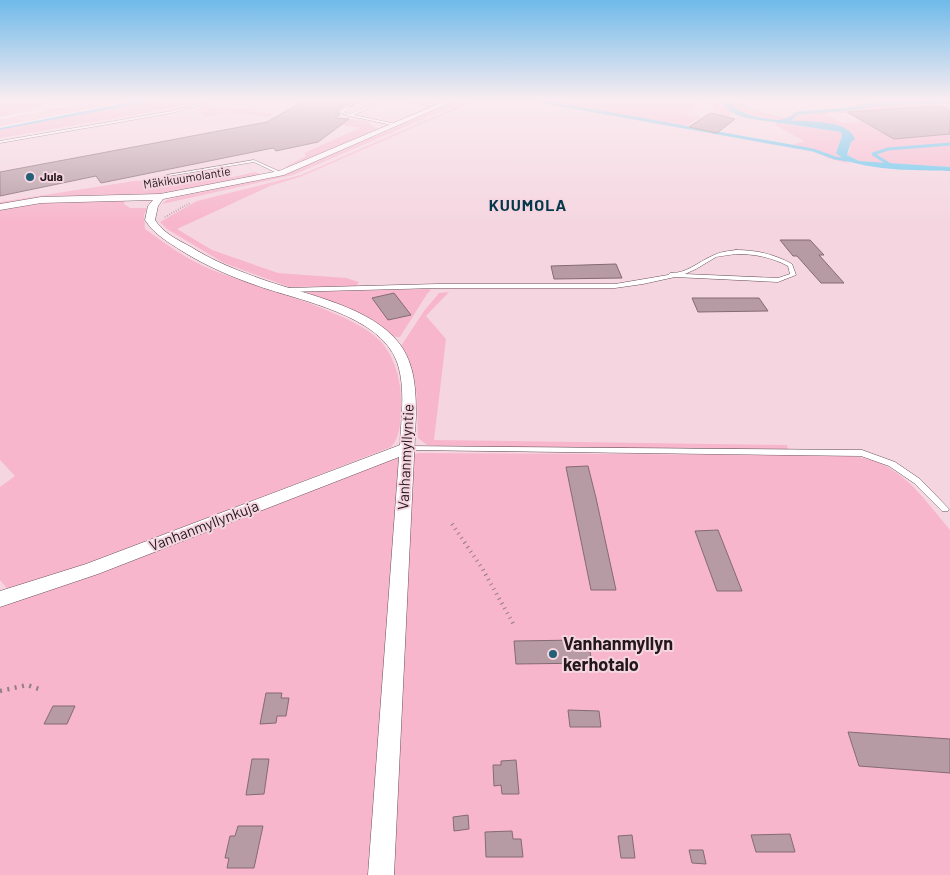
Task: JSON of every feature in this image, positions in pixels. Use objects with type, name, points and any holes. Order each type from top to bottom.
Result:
[{"type":"street","name":"Mäkikuumolantie","points":[[0,207],[41,200],[160,197],[281,173],[357,141]]},
{"type":"street","points":[[152,225],[150,214],[160,197]]},
{"type":"street","name":"Vanhanmyllyntie","points":[[152,225],[169,239],[227,270],[357,317],[376,328],[392,343],[400,352],[404,362],[408,380],[407,448],[381,875]]},
{"type":"street","name":"Vanhanmyllynkuja","points":[[0,600],[92,569],[407,448]]},
{"type":"lane","points":[[169,175],[254,161],[281,173]]},
{"type":"lane","points":[[282,290],[615,286],[633,284],[690,270],[718,255],[738,253],[773,257],[790,265],[793,275],[778,280],[735,276],[670,275]]},
{"type":"lane","points":[[407,448],[862,453],[892,464],[917,481],[945,509]]},
{"type":"path","points":[[152,225],[192,202]]},
{"type":"path","points":[[452,524],[482,568],[514,624]]},
{"type":"path","points":[[0,691],[26,685],[39,689]]},
{"type":"shaded area","points":[[331,141],[350,141],[290,167],[285,167],[306,156],[304,153]]},
{"type":"shaded area","points":[[364,141],[372,141],[293,175],[162,204],[167,200],[177,197],[251,182],[297,170]]},
{"type":"shaded area","points":[[379,141],[383,141],[300,177],[270,186],[177,229],[212,250],[278,273],[346,278],[359,282],[356,286],[289,287],[224,263],[167,229],[160,222],[197,201],[301,175]]},
{"type":"shaded area","points":[[804,141],[840,141],[836,153],[849,164],[828,158],[813,150],[789,146]]},
{"type":"shaded area","points":[[846,141],[950,141],[950,167],[859,161],[847,155],[851,148]]},
{"type":"shaded area","points":[[255,172],[261,175],[168,194],[0,205],[0,202],[134,181],[233,177]]},
{"type":"shaded area","points":[[125,201],[124,204],[130,208],[147,208],[144,215],[145,229],[193,261],[228,276],[328,311],[370,332],[388,351],[398,374],[401,400],[400,424],[397,438],[391,447],[94,562],[10,592],[0,580],[0,487],[15,476],[0,460],[0,210],[43,203]]},
{"type":"shaded area","points":[[431,290],[400,337],[394,337],[373,321],[305,292]]},
{"type":"shaded area","points":[[449,292],[426,316],[446,339],[434,440],[787,445],[788,449],[449,447],[427,445],[418,438],[417,402],[412,369],[401,346],[424,311],[439,293]]},
{"type":"shaded area","points":[[419,453],[836,455],[859,457],[880,463],[904,478],[914,487],[950,530],[950,875],[0,875],[0,607],[187,539],[387,460]]},
{"type":"water","points":[[840,141],[853,141],[847,155],[859,161],[950,167],[950,171],[873,167],[858,164],[836,153]]},
{"type":"building","points":[[166,141],[320,141],[276,151],[273,148],[101,183],[96,176],[0,196],[0,172]]},
{"type":"building","points":[[780,240],[810,240],[824,255],[819,255],[844,283],[821,283],[797,256],[793,256]]},
{"type":"building","points":[[616,264],[622,278],[554,279],[551,266]]},
{"type":"building","points":[[394,293],[411,315],[388,320],[372,298]]},
{"type":"building","points":[[692,298],[759,298],[768,311],[698,312]]},
{"type":"building","points":[[588,466],[616,590],[591,590],[566,467]]},
{"type":"building","points":[[718,530],[742,591],[717,591],[695,531]]},
{"type":"building","name":"Vanhanmyllyn kerhotalo","points":[[579,640],[580,646],[589,646],[592,663],[516,664],[514,641]]},
{"type":"building","points":[[266,693],[282,693],[281,698],[289,698],[286,716],[277,716],[276,723],[260,724]]},
{"type":"building","points":[[53,706],[75,706],[67,724],[44,724]]},
{"type":"building","points":[[568,710],[599,711],[601,727],[570,727]]},
{"type":"building","points":[[848,732],[950,739],[950,773],[859,766]]},
{"type":"building","points":[[252,759],[269,759],[264,794],[246,795]]},
{"type":"building","points":[[516,760],[519,794],[502,794],[501,785],[494,786],[493,765],[501,765],[501,761]]},
{"type":"building","points":[[468,815],[469,829],[454,831],[453,817]]},
{"type":"building","points":[[238,826],[263,826],[254,868],[227,868],[229,858],[225,858],[230,836],[235,836]]},
{"type":"building","points":[[512,831],[513,839],[521,839],[523,857],[486,857],[485,832]]},
{"type":"building","points":[[790,834],[795,852],[756,852],[751,835]]},
{"type":"building","points":[[632,835],[635,858],[621,858],[618,836]]},
{"type":"building","points":[[689,850],[703,850],[706,864],[692,863]]},
{"type":"waterway","points":[[762,141],[813,150],[835,158],[854,161]]},
{"type":"waterway","points":[[892,166],[873,154],[888,149],[950,144]]},
{"type":"place","name":"Jula","points":[[30,177]]},
{"type":"place","name":"Vanhanmyllyn kerhotalo","points":[[553,654]]},
{"type":"district","name":"KUUMOLA","points":[[528,205]]}]
